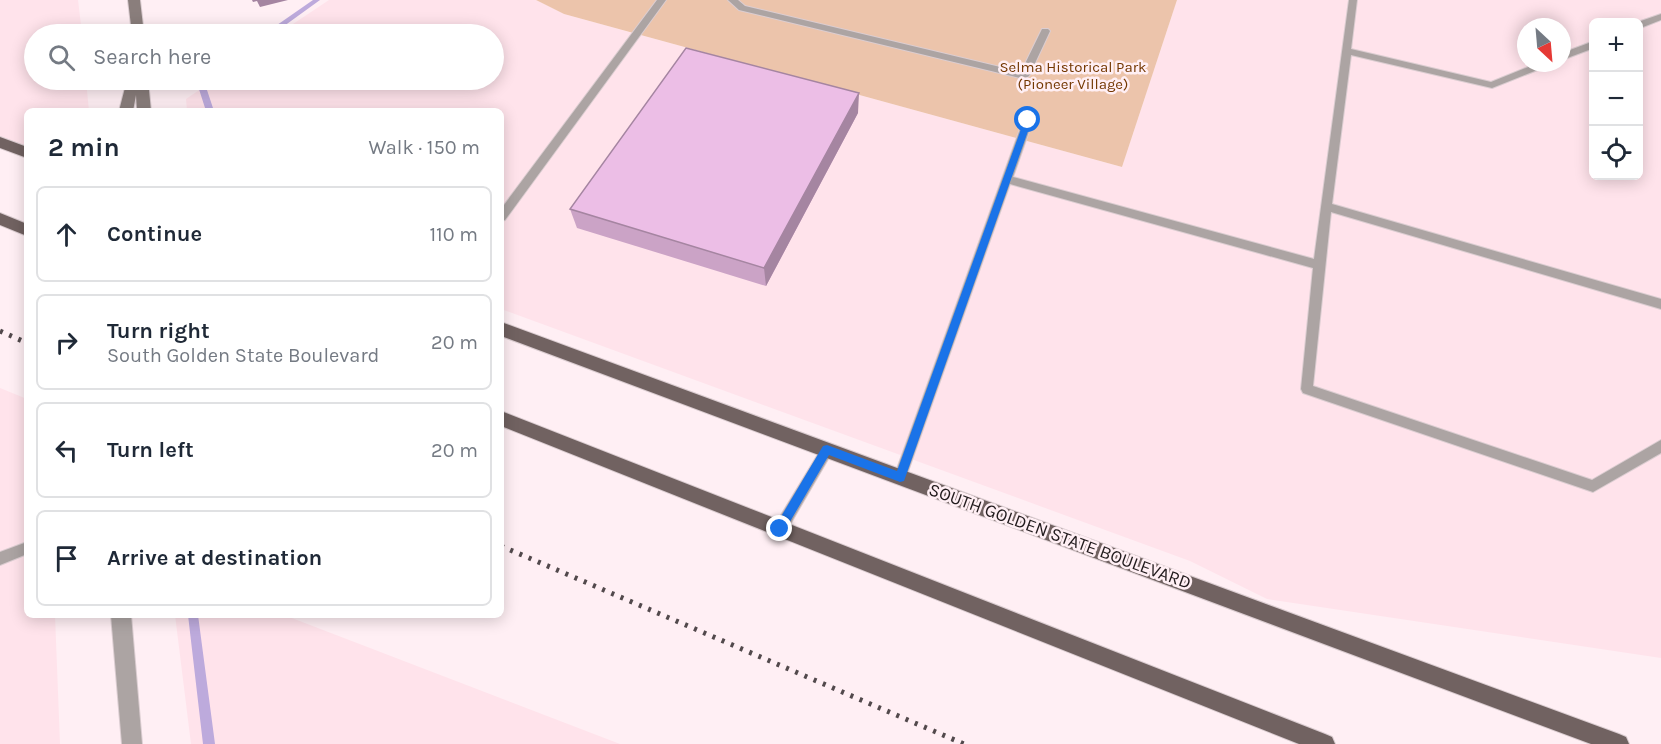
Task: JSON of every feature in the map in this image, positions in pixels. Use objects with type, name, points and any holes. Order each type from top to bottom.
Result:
[{"type":"main road","points":[[135,0],[137,24]]},
{"type":"main road","points":[[127,108],[131,90]]},
{"type":"main road","points":[[143,90],[144,108]]},
{"type":"main road","points":[[0,142],[24,151]]},
{"type":"main road","points":[[0,219],[24,229]]},
{"type":"main road","name":"SOUTH GOLDEN STATE BOULEVARD","points":[[504,330],[1619,744]]},
{"type":"main road","points":[[504,419],[1325,744]]},
{"type":"street","points":[[121,618],[132,744]]},
{"type":"lane","points":[[504,213],[662,0]]},
{"type":"lane","points":[[732,0],[742,8],[1024,76],[1045,31]]},
{"type":"lane","points":[[1353,0],[1318,265],[1307,389],[1593,486],[1661,447]]},
{"type":"lane","points":[[1643,24],[1661,17]]},
{"type":"lane","points":[[1571,53],[1589,46]]},
{"type":"lane","points":[[1346,51],[1492,85],[1524,72]]},
{"type":"lane","points":[[900,477],[1028,120]]},
{"type":"lane","points":[[1007,179],[1318,265]]},
{"type":"lane","points":[[1326,207],[1661,304]]},
{"type":"lane","points":[[780,529],[827,450]]},
{"type":"lane","points":[[0,559],[24,549]]},
{"type":"shaded area","points":[[0,0],[78,0],[81,24],[24,24],[24,90],[87,90],[89,108],[24,108],[24,146],[0,139]]},
{"type":"shaded area","points":[[329,0],[536,0],[564,14],[1122,167],[1177,0],[1661,0],[1661,658],[1267,599],[1190,561],[504,310],[504,108],[187,108],[186,99],[199,90],[504,90],[504,24],[293,24]]},
{"type":"shaded area","points":[[0,388],[24,398],[24,618],[55,618],[60,744],[0,744]]},
{"type":"shaded area","points":[[175,618],[292,618],[620,744],[191,744]]},
{"type":"green space","name":"Selma Historical Park (Pioneer Village)","points":[[536,0],[1177,0],[1122,167],[564,14]]},
{"type":"building","points":[[686,48],[859,93],[764,268],[570,209]]},
{"type":"waterway","points":[[283,24],[317,0]]},
{"type":"waterway","points":[[203,90],[209,108]]},
{"type":"waterway","points":[[193,618],[209,744]]},
{"type":"railway","points":[[0,331],[24,342]]},
{"type":"railway","points":[[504,547],[964,744]]},
{"type":"route","points":[[780,529],[827,450],[900,477],[1028,120]]}]
